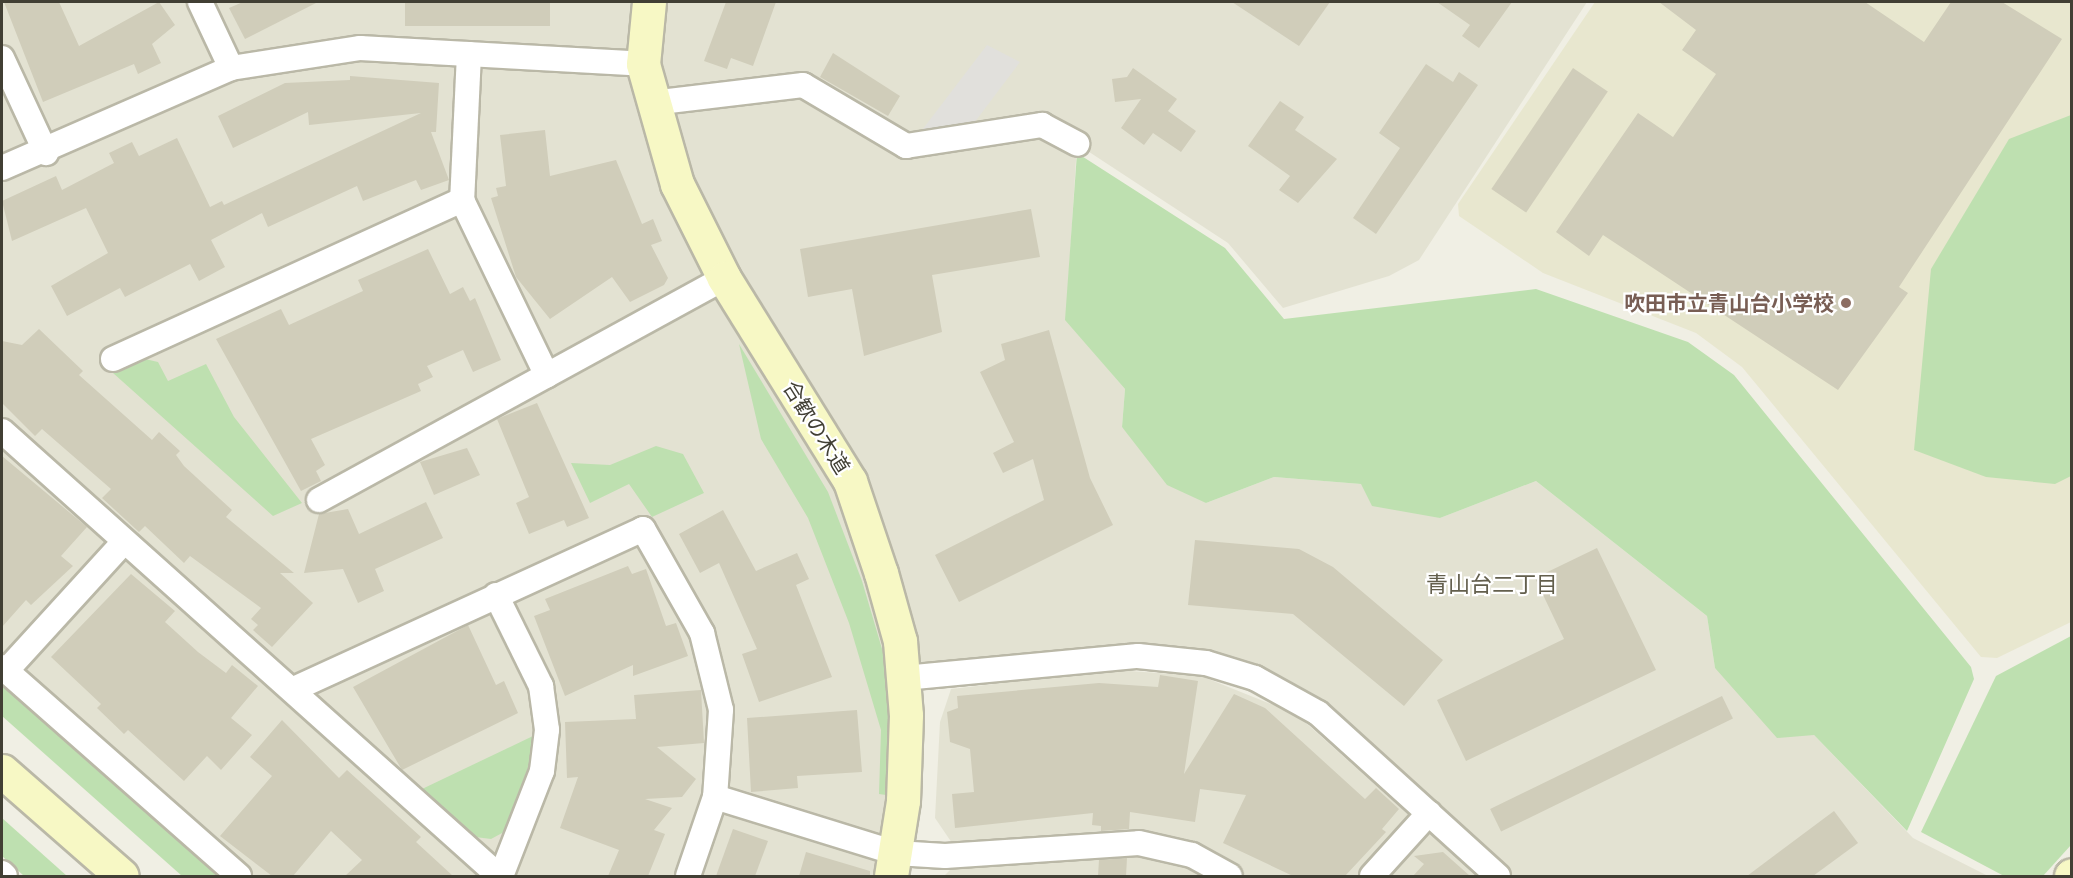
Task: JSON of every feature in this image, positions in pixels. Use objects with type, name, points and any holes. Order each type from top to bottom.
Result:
[{"type":"street","points":[[200,2],[231,68]]},
{"type":"street","name":"合歓の木道","points":[[650,2],[643,64],[652,103],[677,184],[724,278],[850,481],[881,573],[904,678],[907,755],[894,865]]},
{"type":"street","points":[[2,168],[46,153],[231,68],[360,48],[643,64]]},
{"type":"street","points":[[470,54],[462,200],[547,376]]},
{"type":"street","points":[[2,58],[46,153]]},
{"type":"street","points":[[652,103],[802,85],[906,146],[1042,126],[1077,144]]},
{"type":"street","points":[[113,359],[462,200]]},
{"type":"street","points":[[319,500],[724,278]]},
{"type":"street","points":[[2,431],[123,543],[294,689],[500,876],[542,771],[547,730],[541,686],[496,595]]},
{"type":"street","points":[[294,689],[644,529],[702,633],[721,710],[715,797],[688,876]]},
{"type":"street","points":[[123,543],[4,670],[239,876]]},
{"type":"street","points":[[904,678],[1138,656],[1206,663],[1255,678],[1318,713],[1498,876]]},
{"type":"street","points":[[2,771],[122,876]]},
{"type":"street","points":[[715,797],[894,865],[945,856],[1138,843],[1192,855],[1230,876]]},
{"type":"street","points":[[1372,876],[1429,813]]},
{"type":"street","points":[[2,873],[5,876]]},
{"type":"shaded area","points":[[2,2],[1587,2],[1419,260],[1389,276],[1283,308],[1228,243],[1077,144],[1066,320],[1125,389],[1122,427],[1206,503],[1274,477],[1361,484],[1440,518],[1536,481],[1707,616],[1715,668],[1814,735],[1913,838],[1988,876],[1498,876],[1339,731],[1206,663],[904,678],[891,876],[239,876],[2,667]]},
{"type":"shaded area","name":"吹田市立青山台小学校","points":[[1595,2],[2071,2],[2071,622],[1997,658],[1981,657],[1742,367],[1696,333],[1543,273],[1459,216],[1458,204]]},
{"type":"shaded area","points":[[987,45],[1020,62],[974,123],[919,134]]},
{"type":"shaded area","points":[[1115,670],[1201,676],[1296,714],[1477,876],[944,876],[951,869],[952,843],[935,818],[940,722],[951,689]]},
{"type":"green space","points":[[2071,115],[2071,476],[2055,484],[1986,477],[1914,450],[1931,269],[2009,139]]},
{"type":"green space","points":[[1077,153],[1225,248],[1284,319],[1536,289],[1688,342],[1734,375],[1971,667],[1974,679],[1907,831],[1814,735],[1777,738],[1715,668],[1707,616],[1536,481],[1440,518],[1372,506],[1361,484],[1274,477],[1206,503],[1167,485],[1122,427],[1125,389],[1065,320]]},
{"type":"green space","points":[[739,344],[828,492],[862,581],[890,676],[886,795],[879,794],[881,730],[849,623],[808,518],[761,439]]},
{"type":"green space","points":[[145,359],[158,362],[168,381],[206,364],[234,417],[302,503],[273,516],[113,373]]},
{"type":"green space","points":[[656,446],[683,454],[704,493],[652,517],[629,484],[590,503],[571,463],[610,465]]},
{"type":"green space","points":[[2071,636],[2071,845],[2043,876],[2004,876],[1921,832],[1996,676]]},
{"type":"green space","points":[[2,679],[225,876],[182,876],[2,716]]},
{"type":"green space","points":[[533,736],[529,765],[504,832],[491,839],[475,837],[422,789]]},
{"type":"green space","points":[[2,818],[67,876],[24,876],[2,856]]},
{"type":"building","points":[[4,2],[59,2],[79,46],[159,2],[175,25],[152,44],[161,63],[138,74],[134,64],[43,102]]},
{"type":"building","points":[[243,2],[318,2],[245,39],[229,8]]},
{"type":"building","points":[[405,2],[550,2],[550,26],[405,26]]},
{"type":"building","points":[[726,2],[776,2],[753,66],[731,58],[727,69],[704,61]]},
{"type":"building","points":[[1232,2],[1330,2],[1299,46]]},
{"type":"building","points":[[1437,2],[1512,2],[1479,48],[1462,36],[1470,25]]},
{"type":"building","points":[[1659,2],[1865,2],[1924,42],[1951,2],[2002,2],[2062,39],[1899,287],[1908,293],[1838,390],[1603,235],[1589,256],[1556,232],[1638,113],[1673,137],[1716,74],[1682,50],[1696,30]]},
{"type":"building","points":[[833,53],[900,96],[888,116],[820,77]]},
{"type":"building","points":[[1426,64],[1453,82],[1459,72],[1478,85],[1376,234],[1353,218],[1400,148],[1379,133]]},
{"type":"building","points":[[1133,68],[1177,99],[1168,111],[1196,131],[1181,152],[1153,133],[1144,145],[1121,128],[1141,99],[1115,102],[1112,79],[1127,77]]},
{"type":"building","points":[[1573,68],[1608,91],[1526,213],[1491,189]]},
{"type":"building","points":[[350,76],[439,83],[436,132],[431,132],[449,180],[421,190],[416,180],[363,201],[357,186],[268,227],[262,213],[211,240],[225,267],[199,281],[190,264],[125,297],[120,288],[67,316],[51,286],[108,253],[86,208],[12,241],[2,201],[56,176],[62,190],[114,163],[109,153],[132,142],[139,156],[177,138],[210,207],[222,201],[224,205],[421,113],[309,125],[308,112],[233,148],[218,116],[285,83],[350,80]]},
{"type":"building","points":[[1280,101],[1304,117],[1295,130],[1337,159],[1298,203],[1279,190],[1290,176],[1248,146]]},
{"type":"building","points":[[545,130],[550,176],[616,160],[642,224],[653,219],[662,241],[651,245],[668,278],[664,285],[630,302],[612,277],[550,319],[516,277],[491,198],[498,196],[496,188],[506,186],[500,135]]},
{"type":"building","points":[[1031,209],[1040,257],[932,275],[942,332],[864,356],[852,289],[808,297],[800,249]]},
{"type":"building","points":[[428,249],[450,294],[463,287],[470,301],[475,298],[501,360],[473,372],[463,350],[427,366],[433,377],[418,384],[421,391],[311,439],[325,465],[316,471],[321,481],[301,491],[216,339],[281,309],[289,325],[363,291],[358,280]]},
{"type":"building","points":[[39,329],[83,371],[79,375],[152,440],[159,432],[180,451],[176,455],[184,466],[232,510],[226,517],[294,573],[280,573],[313,603],[272,647],[253,630],[258,625],[251,619],[261,608],[190,556],[184,563],[145,526],[139,532],[102,498],[111,489],[42,429],[35,436],[2,403],[2,341],[22,345]]},
{"type":"building","points":[[1049,330],[1090,478],[1113,525],[959,602],[935,555],[1044,500],[1033,459],[1003,473],[993,453],[1014,442],[980,372],[1005,360],[1001,344]]},
{"type":"building","points":[[537,403],[589,518],[567,527],[564,520],[529,534],[516,503],[529,497],[497,419]]},
{"type":"building","points":[[467,448],[480,475],[434,495],[420,462]]},
{"type":"building","points":[[2,456],[87,527],[61,556],[73,566],[31,605],[26,600],[2,627]]},
{"type":"building","points":[[426,502],[443,538],[375,569],[384,591],[358,603],[343,569],[304,573],[319,514],[348,509],[359,534]]},
{"type":"building","points":[[723,510],[756,571],[797,553],[809,579],[796,585],[832,677],[759,702],[742,654],[757,649],[719,563],[700,573],[679,534]]},
{"type":"building","points":[[1195,540],[1299,549],[1333,567],[1443,660],[1404,706],[1293,614],[1188,605]]},
{"type":"building","points":[[1597,548],[1656,670],[1466,761],[1437,700],[1564,639],[1535,578]]},
{"type":"building","points":[[628,566],[632,574],[646,569],[666,626],[676,623],[688,656],[633,676],[633,665],[565,696],[534,616],[550,610],[545,599]]},
{"type":"building","points":[[131,574],[175,611],[165,622],[198,652],[226,673],[232,665],[258,686],[231,718],[252,735],[221,770],[207,756],[184,781],[128,730],[124,734],[97,708],[101,704],[51,657]]},
{"type":"building","points":[[468,625],[496,685],[504,681],[518,713],[402,770],[353,687]]},
{"type":"building","points":[[1160,675],[1198,681],[1184,774],[1234,694],[1265,708],[1365,799],[1376,788],[1399,809],[1382,829],[1386,832],[1345,876],[1293,876],[1223,843],[1246,795],[1200,789],[1195,822],[1130,812],[1129,829],[1101,831],[1101,826],[1092,825],[1093,813],[955,828],[952,794],[974,792],[970,749],[950,742],[947,712],[958,708],[957,696],[1099,683],[1158,687]]},
{"type":"building","points":[[701,690],[704,743],[657,747],[696,779],[682,797],[645,799],[672,808],[654,830],[665,834],[648,876],[608,876],[619,850],[560,828],[578,777],[567,778],[565,722],[636,719],[634,695]]},
{"type":"building","points":[[1722,696],[1733,718],[1501,832],[1490,809]]},
{"type":"building","points":[[857,710],[862,772],[797,776],[798,788],[751,792],[747,718]]},
{"type":"building","points":[[282,720],[339,778],[347,770],[421,837],[416,842],[453,876],[345,876],[362,860],[331,831],[293,876],[272,876],[220,836],[272,776],[250,757]]},
{"type":"building","points":[[1834,811],[1858,843],[1813,876],[1747,876]]},
{"type":"building","points":[[733,829],[768,841],[755,876],[716,876]]},
{"type":"building","points":[[806,852],[870,871],[870,876],[799,876]]},
{"type":"building","points":[[1443,852],[1470,876],[1413,876],[1424,864],[1414,856]]},
{"type":"building","points":[[1127,858],[1126,876],[1098,876],[1099,860]]},
{"type":"place","name":"吹田市立青山台小学校","points":[[1846,303]]},
{"type":"district","name":"青山台二丁目","points":[[1492,584]]}]
